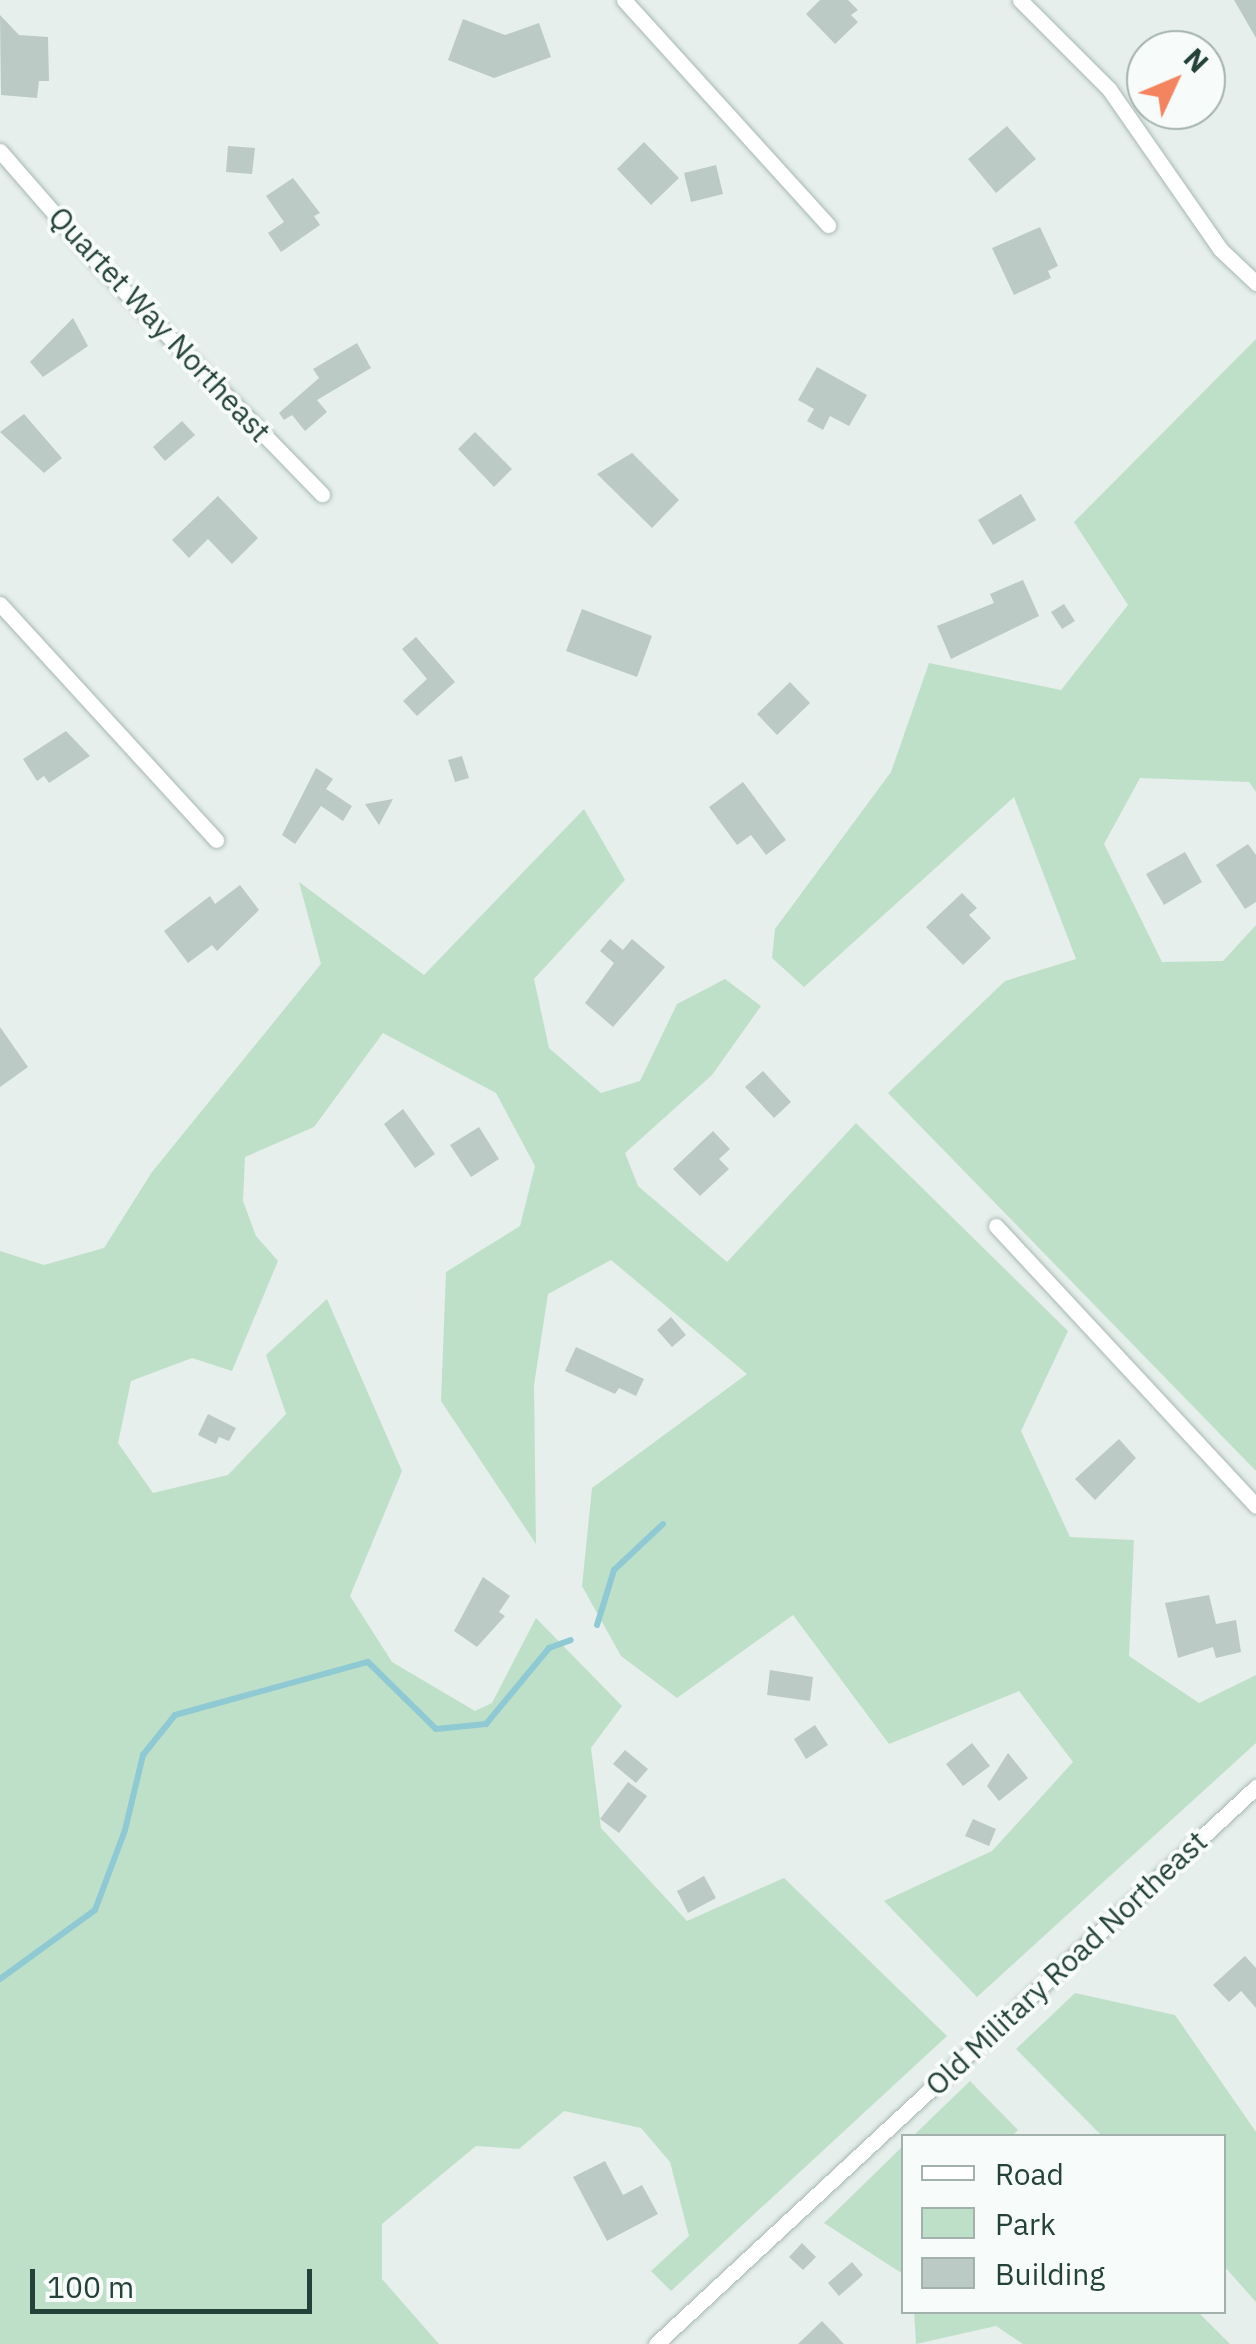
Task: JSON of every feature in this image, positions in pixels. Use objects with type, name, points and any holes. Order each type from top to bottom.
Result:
[{"type":"street","points":[[624,0],[828,225]]},
{"type":"street","points":[[1020,0],[1110,89],[1220,249],[1256,283]]},
{"type":"street","name":"Quartet Way Northeast","points":[[0,151],[99,265],[322,494]]},
{"type":"street","points":[[0,604],[216,840]]},
{"type":"street","points":[[996,1226],[1256,1506]]},
{"type":"street","name":"Old Military Road Northeast","points":[[656,2344],[1256,1787]]},
{"type":"green space","points":[[1256,339],[1256,792],[1249,782],[1140,778],[1104,844],[1162,962],[1223,961],[1256,925],[1256,1471],[888,1093],[1005,981],[1076,959],[1014,797],[804,987],[772,958],[775,929],[891,772],[929,663],[1061,690],[1128,605],[1074,522]]},
{"type":"green space","points":[[584,809],[625,880],[534,979],[549,1048],[601,1093],[640,1081],[677,1004],[725,979],[761,1006],[712,1075],[625,1153],[638,1186],[727,1262],[856,1123],[1068,1331],[1021,1431],[1070,1537],[1134,1540],[1129,1656],[1199,1703],[1256,1675],[1256,1743],[977,1997],[884,1901],[992,1851],[1073,1762],[1019,1691],[889,1744],[793,1615],[677,1698],[621,1656],[582,1586],[592,1488],[747,1374],[611,1260],[548,1294],[534,1385],[536,1544],[441,1401],[446,1272],[520,1226],[535,1166],[496,1093],[383,1033],[314,1127],[245,1157],[243,1201],[256,1236],[278,1261],[232,1371],[192,1358],[131,1381],[118,1443],[153,1493],[228,1475],[286,1414],[266,1355],[327,1299],[402,1471],[350,1596],[392,1662],[475,1711],[492,1703],[536,1618],[622,1706],[591,1748],[601,1828],[687,1921],[784,1878],[947,2036],[671,2291],[651,2271],[689,2236],[670,2162],[641,2128],[564,2111],[519,2149],[476,2146],[382,2224],[382,2279],[439,2344],[0,2344],[0,1251],[44,1265],[104,1248],[152,1172],[321,964],[299,882],[424,975]]},
{"type":"green space","points":[[1075,1993],[1175,2015],[1256,2132],[1256,2302],[1226,2268],[1226,2134],[1100,2134],[1016,2049]]},
{"type":"green space","points":[[970,2081],[1018,2130],[1014,2134],[915,2134]]},
{"type":"green space","points":[[901,2148],[901,2273],[824,2223]]},
{"type":"green space","points":[[914,2314],[1200,2314],[1230,2344],[1023,2344],[996,2326],[916,2344]]},
{"type":"building","points":[[820,0],[848,0],[858,10],[851,15],[858,22],[835,44],[806,14]]},
{"type":"building","points":[[1234,0],[1256,0],[1256,38]]},
{"type":"building","points":[[0,15],[19,35],[48,37],[49,81],[39,81],[37,98],[1,95]]},
{"type":"building","points":[[463,19],[505,35],[539,23],[551,57],[494,78],[448,60]]},
{"type":"building","points":[[1007,126],[1036,159],[996,193],[968,159]]},
{"type":"building","points":[[644,142],[679,178],[651,205],[617,169]]},
{"type":"building","points":[[228,146],[255,148],[252,174],[226,172]]},
{"type":"building","points":[[716,165],[723,194],[691,202],[684,173]]},
{"type":"building","points":[[293,178],[320,213],[314,216],[320,225],[281,252],[268,233],[284,222],[266,196]]},
{"type":"building","points":[[1040,227],[1058,266],[1048,271],[1051,278],[1014,295],[992,248]]},
{"type":"building","points":[[73,318],[88,346],[43,377],[30,362]]},
{"type":"building","points":[[357,343],[371,368],[317,400],[327,412],[305,431],[292,415],[284,420],[279,413],[319,378],[313,369]]},
{"type":"building","points":[[817,367],[867,395],[849,426],[830,416],[823,430],[807,421],[814,409],[798,400]]},
{"type":"building","points":[[24,414],[62,458],[44,473],[0,432]]},
{"type":"building","points":[[182,421],[195,435],[165,461],[153,447]]},
{"type":"building","points":[[475,432],[512,469],[494,487],[458,449]]},
{"type":"building","points":[[632,453],[679,500],[652,528],[597,474]]},
{"type":"building","points":[[1021,494],[1036,520],[993,545],[978,520]]},
{"type":"building","points":[[218,496],[258,538],[232,564],[208,539],[189,558],[172,540]]},
{"type":"building","points":[[1023,580],[1039,616],[951,659],[937,626],[994,603],[990,594]]},
{"type":"building","points":[[1064,604],[1075,621],[1062,629],[1051,612]]},
{"type":"building","points":[[582,609],[652,636],[637,677],[566,651]]},
{"type":"building","points":[[416,637],[455,682],[417,716],[403,701],[427,679],[402,649]]},
{"type":"building","points":[[790,682],[810,703],[777,735],[757,714]]},
{"type":"building","points":[[66,731],[90,756],[49,783],[44,776],[37,781],[23,759]]},
{"type":"building","points":[[462,756],[469,778],[455,782],[448,760]]},
{"type":"building","points":[[316,768],[333,779],[326,789],[352,806],[343,821],[321,806],[295,844],[282,835]]},
{"type":"building","points":[[743,782],[786,840],[766,855],[751,835],[737,845],[709,807]]},
{"type":"building","points":[[393,799],[379,825],[365,804]]},
{"type":"building","points":[[1248,844],[1256,855],[1256,902],[1245,909],[1216,865]]},
{"type":"building","points":[[1185,852],[1202,882],[1164,905],[1146,874]]},
{"type":"building","points":[[240,885],[259,910],[217,951],[212,945],[188,963],[164,931],[210,896],[215,904]]},
{"type":"building","points":[[962,893],[977,908],[969,915],[991,938],[963,965],[926,927]]},
{"type":"building","points":[[610,939],[623,950],[632,939],[665,967],[613,1027],[585,1003],[614,963],[600,951]]},
{"type":"building","points":[[0,1027],[28,1067],[0,1087]]},
{"type":"building","points":[[763,1071],[791,1102],[774,1118],[745,1087]]},
{"type":"building","points":[[403,1109],[435,1154],[415,1168],[384,1124]]},
{"type":"building","points":[[479,1127],[499,1159],[471,1177],[450,1145]]},
{"type":"building","points":[[713,1131],[730,1149],[719,1159],[729,1169],[700,1196],[673,1169]]},
{"type":"building","points":[[671,1317],[686,1335],[672,1347],[657,1330]]},
{"type":"building","points":[[576,1347],[644,1379],[636,1396],[619,1388],[615,1394],[565,1371]]},
{"type":"building","points":[[208,1414],[236,1428],[229,1441],[219,1437],[216,1444],[198,1435]]},
{"type":"building","points":[[1119,1439],[1136,1458],[1095,1500],[1075,1479]]},
{"type":"building","points":[[483,1577],[510,1596],[499,1612],[505,1616],[477,1647],[454,1631]]},
{"type":"building","points":[[1209,1595],[1216,1624],[1236,1620],[1241,1652],[1216,1658],[1213,1647],[1178,1658],[1165,1603]]},
{"type":"building","points":[[770,1670],[813,1677],[810,1701],[767,1695]]},
{"type":"building","points":[[815,1725],[828,1745],[806,1759],[794,1739]]},
{"type":"building","points":[[972,1743],[990,1766],[963,1786],[946,1764]]},
{"type":"building","points":[[625,1750],[648,1769],[636,1783],[613,1764]]},
{"type":"building","points":[[1008,1753],[1028,1778],[999,1801],[987,1786]]},
{"type":"building","points":[[628,1782],[647,1796],[619,1833],[600,1819]]},
{"type":"building","points":[[973,1819],[996,1829],[989,1846],[965,1836]]},
{"type":"building","points":[[704,1876],[716,1898],[688,1913],[677,1891]]},
{"type":"building","points":[[1245,1956],[1256,1968],[1256,2008],[1241,1991],[1229,2002],[1213,1985]]},
{"type":"building","points":[[605,2161],[623,2195],[642,2185],[658,2214],[607,2241],[573,2177]]},
{"type":"building","points":[[802,2243],[816,2257],[803,2270],[789,2257]]},
{"type":"building","points":[[852,2262],[863,2275],[839,2296],[828,2283]]},
{"type":"building","points":[[822,2321],[844,2344],[798,2344]]},
{"type":"waterway","points":[[597,1625],[614,1570],[663,1524]]},
{"type":"waterway","points":[[0,1979],[95,1910],[125,1830],[143,1755],[175,1715],[368,1662],[436,1729],[486,1724],[549,1648],[571,1640]]}]
